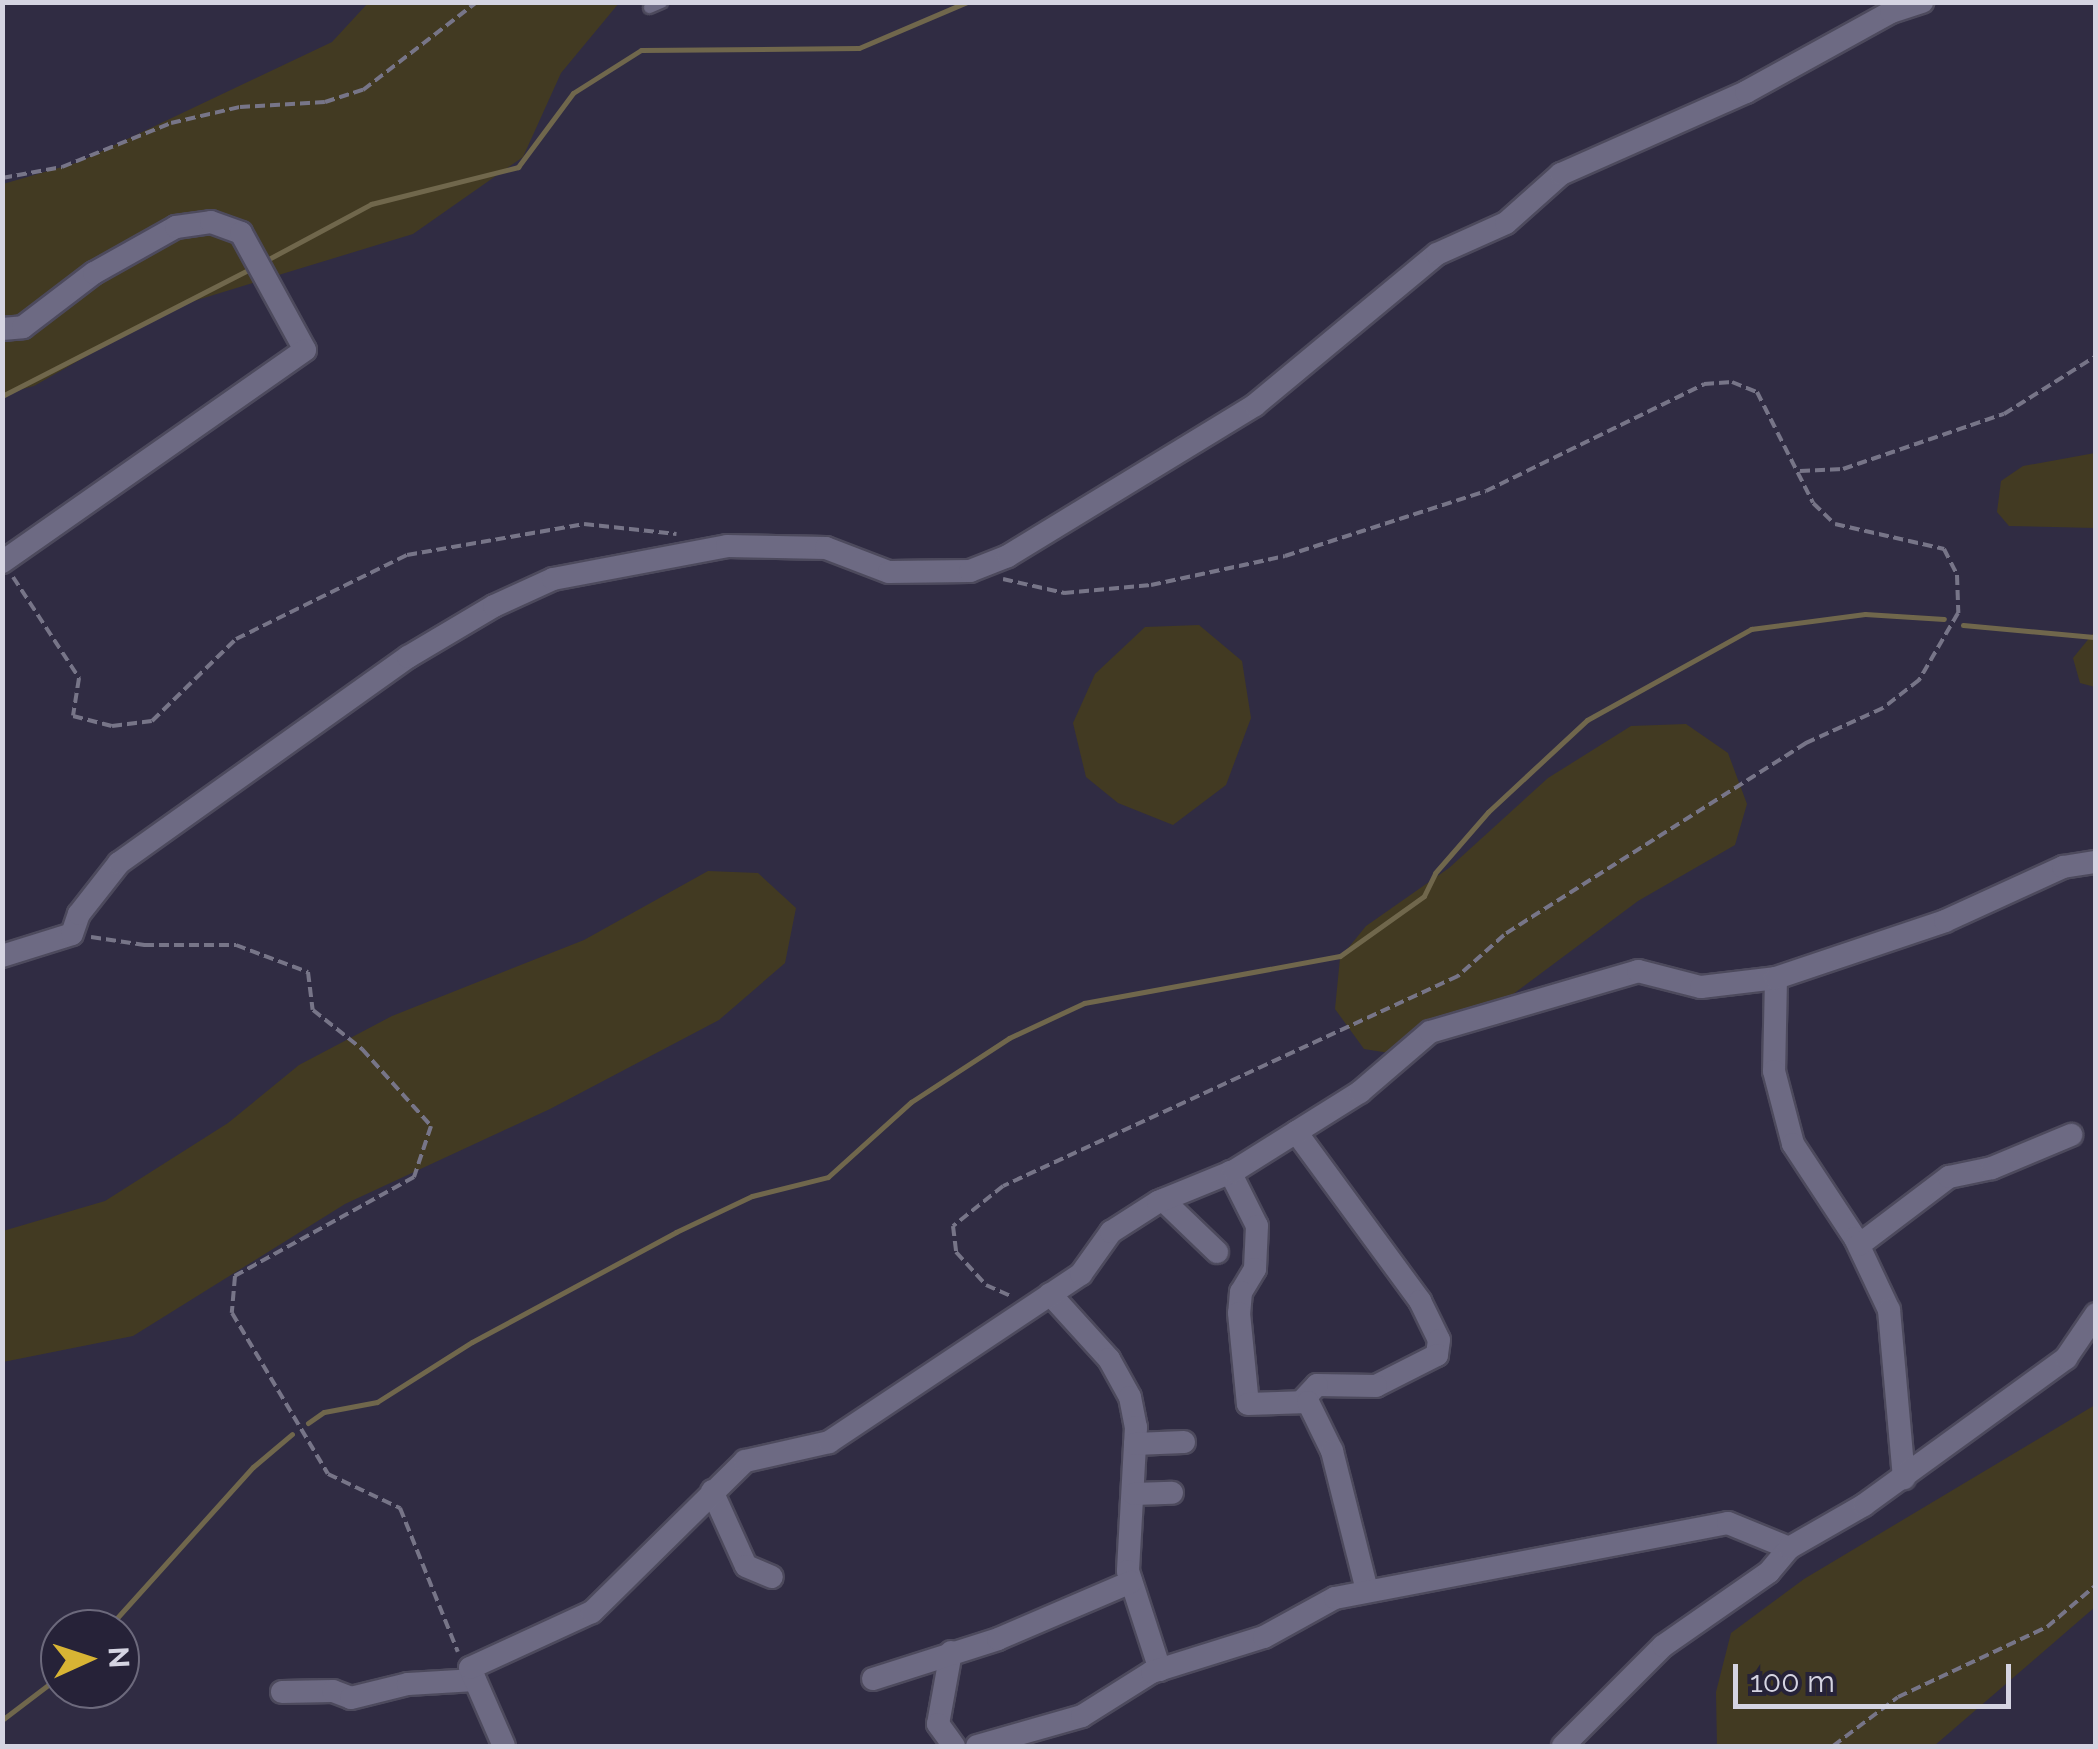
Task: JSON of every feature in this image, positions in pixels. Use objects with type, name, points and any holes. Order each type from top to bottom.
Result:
[{"type":"street","points":[[2,956],[72,934],[79,914],[119,864],[174,822],[408,656],[553,579],[728,546],[826,548],[889,572],[970,571],[1008,556],[1256,405],[1437,254],[1506,223],[1560,174],[1746,92],[1891,12],[1922,2]]},
{"type":"street","points":[[2,329],[24,327],[94,274],[176,227],[212,222],[240,233],[305,350],[4,564]]},
{"type":"street","points":[[282,1692],[333,1691],[351,1698],[472,1674],[592,1612],[623,1588],[745,1461],[830,1442],[1081,1274],[1111,1232],[1163,1200],[1230,1172],[1360,1092],[1430,1032],[1473,1014],[1638,972],[1701,987],[1776,978],[1944,921],[2064,867],[2096,862]]},
{"type":"street","points":[[1776,978],[1774,1071],[1792,1144],[1858,1245],[1890,1310],[1893,1403],[1904,1478]]},
{"type":"street","points":[[1296,1132],[1420,1302],[1439,1340],[1437,1356],[1376,1386],[1317,1385],[1301,1402]]},
{"type":"street","points":[[1858,1245],[1949,1178],[1992,1168],[2071,1135]]},
{"type":"street","points":[[1230,1172],[1257,1226],[1255,1269],[1241,1292],[1239,1312],[1248,1404],[1308,1402],[1332,1451],[1367,1590]]},
{"type":"street","points":[[1163,1200],[1217,1252]]},
{"type":"street","points":[[1042,1300],[1109,1359],[1130,1397],[1135,1444],[1134,1494],[1125,1540],[1132,1582],[1160,1670]]},
{"type":"street","points":[[1564,1746],[1663,1646],[1769,1572],[1789,1548],[1904,1478],[2066,1358],[2096,1314]]},
{"type":"street","points":[[1135,1444],[1184,1442]]},
{"type":"street","points":[[712,1492],[746,1566],[758,1576],[772,1577]]},
{"type":"street","points":[[1134,1494],[1172,1493]]},
{"type":"street","points":[[977,1746],[1082,1716],[1160,1670],[1264,1637],[1335,1598],[1367,1590],[1728,1523],[1789,1548]]},
{"type":"street","points":[[872,1679],[1132,1582]]},
{"type":"street","points":[[951,1652],[938,1724],[954,1746]]},
{"type":"street","points":[[472,1674],[504,1746]]},
{"type":"path","points":[[2,178],[62,167],[171,122],[240,107],[325,102],[363,90],[478,2]]},
{"type":"path","points":[[1800,471],[1843,469],[2004,414],[2096,356]]},
{"type":"path","points":[[970,571],[1064,594],[1228,571],[1486,491],[1704,384],[1732,382],[1757,392],[1813,503],[1835,524],[1944,549],[1958,575],[1958,613],[1919,680],[1883,708],[1806,743],[1504,935],[1458,976],[1003,1186],[953,1226],[956,1252],[986,1285],[1042,1300]]},
{"type":"path","points":[[4,564],[79,678],[73,716],[112,726],[152,721],[236,639],[408,554],[584,524],[692,538]]},
{"type":"path","points":[[72,934],[144,945],[236,945],[308,972],[314,1010],[362,1049],[431,1126],[414,1177],[236,1276],[232,1313],[328,1474],[400,1508],[448,1636],[472,1674]]},
{"type":"path","points":[[1833,1746],[1898,1698],[2047,1627],[2096,1586]]},
{"type":"shaded area","points":[[368,3],[619,3],[561,73],[523,157],[413,234],[171,308],[34,386],[3,394],[3,184],[79,162],[332,42]]},
{"type":"shaded area","points":[[2095,453],[2095,528],[2009,526],[1997,512],[2001,481],[2023,466]]},
{"type":"shaded area","points":[[1199,625],[1242,661],[1251,718],[1226,785],[1173,825],[1118,803],[1086,777],[1073,723],[1095,674],[1145,627]]},
{"type":"shaded area","points":[[2095,631],[2095,687],[2080,683],[2073,658]]},
{"type":"shaded area","points":[[1686,724],[1728,753],[1747,804],[1735,845],[1638,901],[1492,1010],[1402,1055],[1364,1049],[1335,1009],[1340,958],[1366,926],[1449,868],[1548,778],[1631,726]]},
{"type":"shaded area","points":[[708,871],[758,873],[796,908],[785,963],[719,1020],[550,1109],[345,1204],[133,1336],[3,1362],[3,1231],[105,1201],[228,1123],[299,1065],[392,1016],[584,940]]},
{"type":"shaded area","points":[[2095,1405],[2095,1607],[1934,1746],[1717,1746],[1716,1692],[1731,1633],[1804,1579]]},
{"type":"waterway","points":[[263,262],[371,204],[518,167],[573,93],[641,50],[859,48],[967,2]]},
{"type":"waterway","points":[[2,396],[254,267]]},
{"type":"waterway","points":[[308,1423],[324,1412],[377,1402],[472,1342],[676,1232],[752,1196],[828,1177],[911,1102],[1009,1038],[1084,1003],[1340,956],[1424,896],[1435,873],[1488,812],[1587,720],[1751,629],[1865,614],[1944,619]]},
{"type":"waterway","points":[[1963,625],[2096,637]]},
{"type":"waterway","points":[[125,1609],[253,1467],[292,1434]]},
{"type":"waterway","points":[[2,1720],[40,1691]]}]
